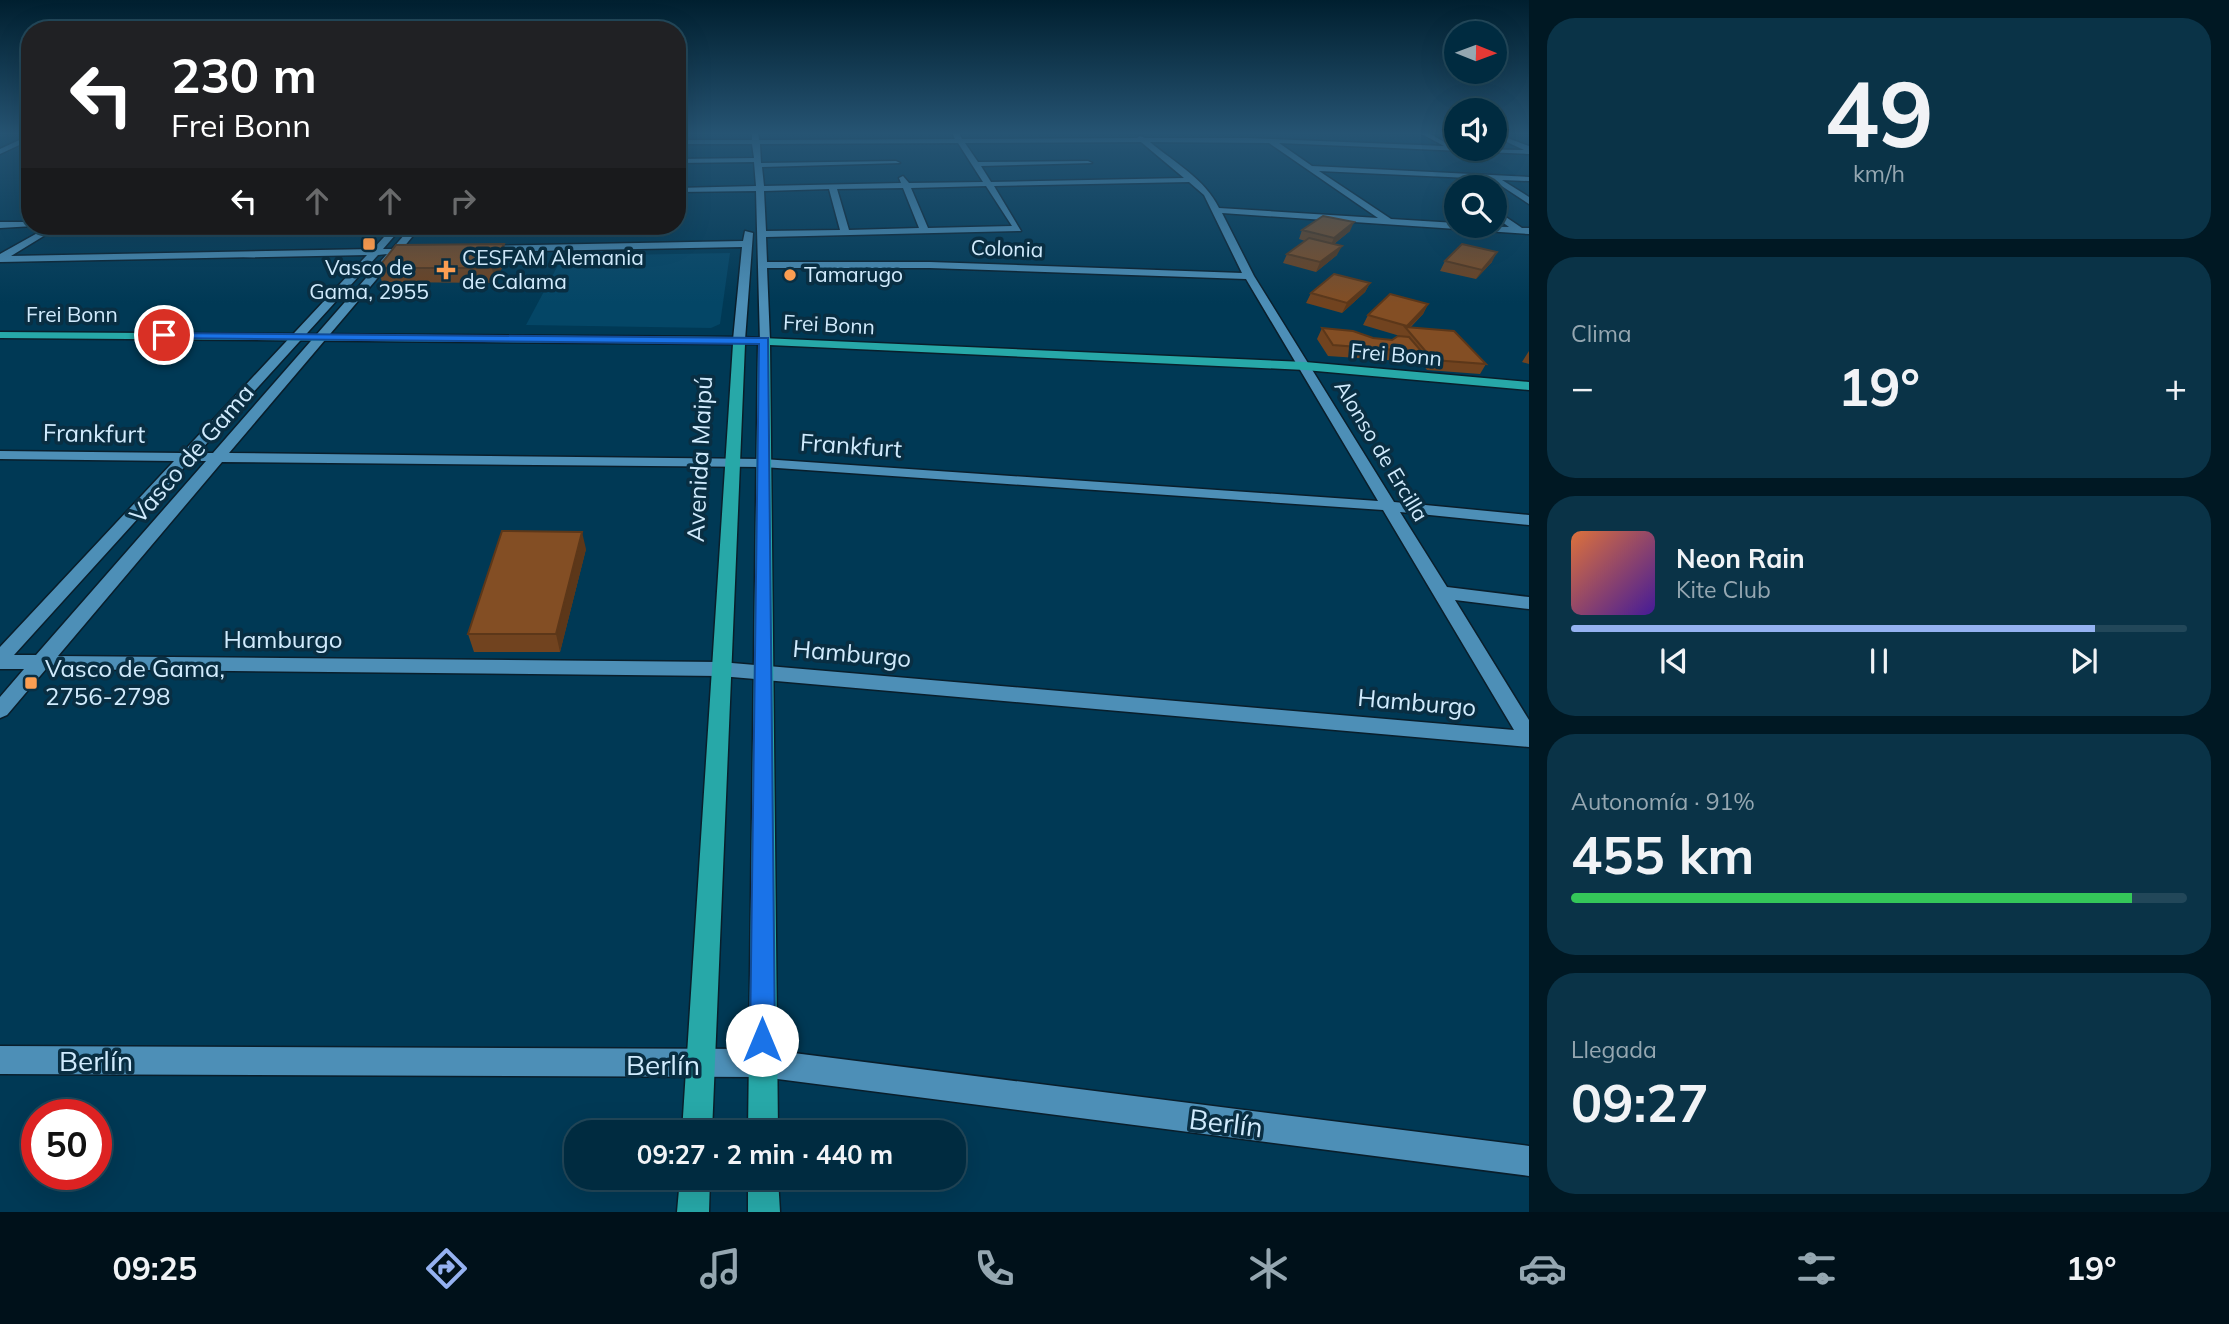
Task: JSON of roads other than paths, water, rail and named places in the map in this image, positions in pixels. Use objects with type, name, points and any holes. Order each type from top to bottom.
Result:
[{"type":"main road","name":"Frei Bonn","points":[[0,335],[323,335],[738,340],[1305,366],[1529,386]]},
{"type":"main road","name":"Avenida Maipú","points":[[698,1120],[738,340]]},
{"type":"main road","points":[[763,1120],[765,341]]},
{"type":"main road","points":[[694,1212],[695,1190]]},
{"type":"main road","points":[[763,1190],[764,1212]]},
{"type":"street","points":[[686,190],[714,190]]},
{"type":"street","points":[[760,190],[765,341]]},
{"type":"street","name":"Avenida Maipú","points":[[738,340],[745,244],[760,190]]},
{"type":"street","points":[[833,190],[845,232]]},
{"type":"street","points":[[908,190],[925,230]]},
{"type":"street","name":"Colonia","points":[[761,234],[1018,229],[992,190]]},
{"type":"street","name":"Alonso de Ercilla","points":[[1204,190],[1250,276],[1529,738]]},
{"type":"street","points":[[1343,190],[1391,223]]},
{"type":"street","points":[[1512,190],[1529,201]]},
{"type":"street","points":[[1216,211],[1524,230]]},
{"type":"street","points":[[1507,219],[1524,230]]},
{"type":"street","points":[[0,225],[21,225]]},
{"type":"street","points":[[0,250],[27,235]]},
{"type":"street","points":[[0,258],[40,235]]},
{"type":"street","name":"Vasco de Gama","points":[[0,660],[182,457],[300,335],[391,235]]},
{"type":"street","name":"Vasco de Gama","points":[[0,710],[220,458],[409,235]]},
{"type":"street","points":[[466,250],[745,244]]},
{"type":"street","points":[[0,258],[424,250]]},
{"type":"street","name":"Colonia","points":[[764,265],[930,265],[1250,276]]},
{"type":"street","name":"Frankfurt","points":[[0,455],[763,463],[1390,506],[1529,520]]},
{"type":"street","points":[[1440,592],[1529,603]]},
{"type":"street","name":"Hamburgo","points":[[0,660],[39,664],[720,669],[1529,738]]},
{"type":"street","name":"Berlín","points":[[0,1060],[700,1065],[762,1063],[1529,1161]]},
{"type":"place","name":"Vasco de Gama, 2955","points":[[369,244]]},
{"type":"place","name":"CESFAM Alemania de Calama","points":[[446,270]]},
{"type":"place","name":"Tamarugo","points":[[790,275]]},
{"type":"place","name":"Vasco de Gama, 2756-2798","points":[[31,683]]}]
